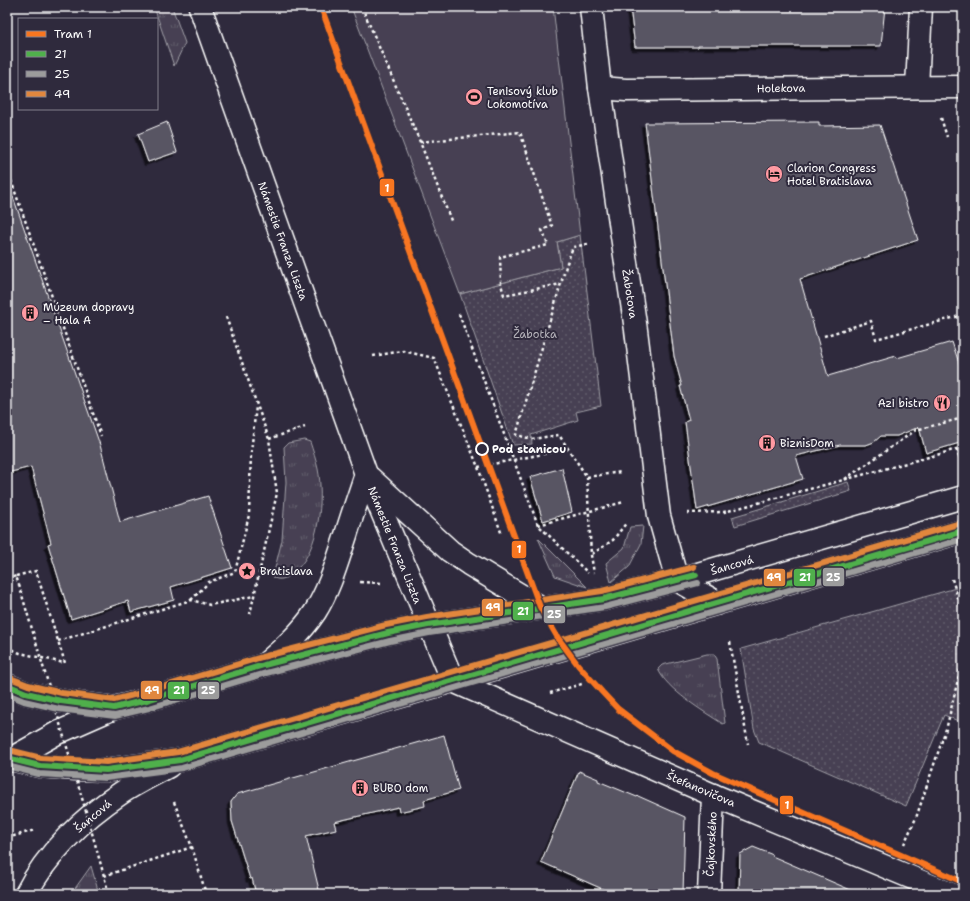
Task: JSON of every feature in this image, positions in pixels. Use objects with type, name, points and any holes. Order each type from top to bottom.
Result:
[{"type":"street","name":"Námestie Franza Liszta","points":[[200,7],[366,474],[428,625],[453,681]]},
{"type":"street","name":"Žabotova","points":[[591,7],[600,88],[636,330],[659,516],[677,580]]},
{"type":"street","points":[[917,87],[921,7]]},
{"type":"street","name":"Holekova","points":[[600,88],[626,90],[963,87]]},
{"type":"street","name":"Námestie Franza Liszta","points":[[366,474],[450,551],[540,608]]},
{"type":"street","name":"Námestie Franza Liszta","points":[[264,665],[284,649],[301,630],[323,598],[333,577],[366,474]]},
{"type":"street","name":"Šancová","points":[[7,685],[26,693],[61,701],[114,708],[147,700],[264,665],[388,633],[428,625],[604,598],[677,580],[963,497]]},
{"type":"street","name":"Šancová","points":[[8,760],[75,769],[106,770],[180,760],[963,531]]},
{"type":"street","points":[[677,580],[718,603]]},
{"type":"street","name":"Štefanovičova","points":[[453,681],[714,794],[951,894]]},
{"type":"street","points":[[8,760],[57,733],[114,708]]},
{"type":"street","name":"Šancová","points":[[26,894],[32,882],[56,849],[81,824],[121,792],[180,760]]},
{"type":"street","name":"Čajkovského","points":[[709,894],[714,794]]},
{"type":"path","points":[[363,7],[420,142],[452,223]]},
{"type":"path","points":[[941,118],[947,137]]},
{"type":"path","points":[[420,142],[520,132],[552,226],[542,230],[548,245],[500,257],[500,284],[504,295],[561,284]]},
{"type":"path","points":[[7,169],[101,436]]},
{"type":"path","points":[[588,244],[573,247],[516,435],[532,439],[559,435],[586,477],[591,555],[595,580]]},
{"type":"path","points":[[459,314],[512,459],[538,525],[590,575]]},
{"type":"path","points":[[824,336],[871,321],[876,339],[963,315]]},
{"type":"path","points":[[226,317],[268,439],[277,493],[250,614]]},
{"type":"path","points":[[372,356],[403,351],[434,358],[478,467],[502,535]]},
{"type":"path","points":[[58,641],[191,600],[209,582],[235,572],[249,515],[251,453],[257,404]]},
{"type":"path","points":[[843,480],[916,430],[963,418]]},
{"type":"path","points":[[268,439],[304,427]]},
{"type":"path","points":[[687,513],[724,512],[963,447]]},
{"type":"path","points":[[478,467],[568,449]]},
{"type":"path","points":[[956,449],[963,467]]},
{"type":"path","points":[[586,477],[621,472]]},
{"type":"path","points":[[538,525],[624,502]]},
{"type":"path","points":[[591,555],[613,540],[627,522]]},
{"type":"path","points":[[7,579],[36,571],[65,663],[20,653],[7,647]]},
{"type":"path","points":[[16,576],[85,807],[109,894]]},
{"type":"path","points":[[952,579],[963,614]]},
{"type":"path","points":[[355,582],[384,583]]},
{"type":"path","points":[[191,600],[210,605],[254,596]]},
{"type":"path","points":[[730,642],[748,744]]},
{"type":"path","points":[[916,818],[947,726],[963,658]]},
{"type":"path","points":[[545,695],[582,684]]},
{"type":"path","points":[[174,802],[192,847],[206,894]]},
{"type":"path","points":[[104,876],[192,847]]},
{"type":"green space","points":[[154,7],[172,7],[185,43],[174,66],[158,18]]},
{"type":"green space","name":"Tenisový klub Lokomotíva","points":[[351,7],[553,7],[580,235],[557,242],[561,267],[460,294]]},
{"type":"green space","name":"Žabotka","points":[[580,235],[601,406],[576,412],[578,420],[531,435],[532,444],[513,445],[460,294],[561,267],[557,242]]},
{"type":"green space","points":[[304,440],[310,442],[318,469],[320,481],[320,508],[318,523],[315,537],[304,561],[288,576],[283,579],[277,579],[274,578],[271,572],[274,572],[282,540],[286,482],[284,447],[288,443]]},
{"type":"green space","points":[[848,482],[851,491],[735,526],[732,517]]},
{"type":"green space","points":[[643,526],[641,544],[629,567],[611,582],[606,563],[624,548],[630,527]]},
{"type":"green space","points":[[538,538],[587,587],[555,576]]},
{"type":"green space","points":[[963,586],[963,723],[944,715],[906,806],[759,742],[754,729],[741,649]]},
{"type":"green space","points":[[707,654],[714,654],[717,659],[725,723],[723,724],[686,700],[669,685],[658,669],[662,665]]},
{"type":"green space","points":[[91,866],[99,894],[71,894]]},
{"type":"building","points":[[630,7],[885,7],[881,46],[635,47]]},
{"type":"building","points":[[167,122],[177,152],[148,162],[138,134]]},
{"type":"building","points":[[819,122],[819,126],[880,125],[918,240],[800,279],[828,376],[896,356],[897,358],[952,342],[963,375],[963,442],[926,453],[919,427],[897,436],[881,436],[874,442],[866,445],[840,445],[796,456],[803,479],[697,510],[685,422],[689,420],[674,356],[645,123]]},
{"type":"building","points":[[11,191],[100,445],[120,522],[208,496],[232,568],[171,587],[174,600],[131,612],[128,601],[71,619],[48,544],[51,543],[31,467],[7,473],[7,192]]},
{"type":"building","points":[[562,468],[572,512],[543,521],[530,477]]},
{"type":"building","points":[[444,735],[459,790],[424,800],[425,806],[399,812],[398,807],[334,822],[336,829],[306,836],[320,894],[256,894],[232,821],[231,802],[237,794]]},
{"type":"building","points":[[579,771],[598,779],[598,781],[637,797],[638,796],[685,817],[683,894],[614,894],[541,862]]},
{"type":"building","points":[[753,847],[860,894],[739,894],[740,854]]},
{"type":"tram line","name":"1","points":[[321,7],[540,607],[558,638],[578,665],[618,709],[673,751],[713,773],[963,882]]},
{"type":"transit line","name":"49","points":[[9,750],[41,758],[106,762],[178,752],[961,523]]},
{"type":"transit line","name":"21","points":[[7,758],[40,766],[106,770],[180,760],[963,531]]},
{"type":"transit line","name":"25","points":[[7,766],[39,774],[106,778],[182,768],[963,539]]},
{"type":"transit line","name":"49","points":[[10,678],[28,685],[62,693],[114,700],[262,657],[386,625],[427,617],[602,591],[694,567]]},
{"type":"transit line","name":"21","points":[[7,685],[26,693],[61,701],[114,708],[147,700],[264,665],[388,633],[428,625],[604,599],[696,575]]},
{"type":"transit line","name":"25","points":[[7,694],[24,701],[59,709],[115,716],[149,708],[266,673],[390,641],[429,633],[605,607],[698,583]]},
{"type":"place","name":"Tenisový klub Lokomotíva","points":[[474,97]]},
{"type":"place","name":"Clarion Congress Hotel Bratislava","points":[[774,174]]},
{"type":"place","name":"Múzeum dopravy – Hala A","points":[[30,313]]},
{"type":"place","name":"Azi bistro","points":[[942,403]]},
{"type":"place","name":"BiznisDom","points":[[767,443]]},
{"type":"place","name":"Pod stanicou","points":[[482,449]]},
{"type":"place","name":"Bratislava","points":[[247,571]]},
{"type":"place","name":"BUBO dom","points":[[360,788]]}]
